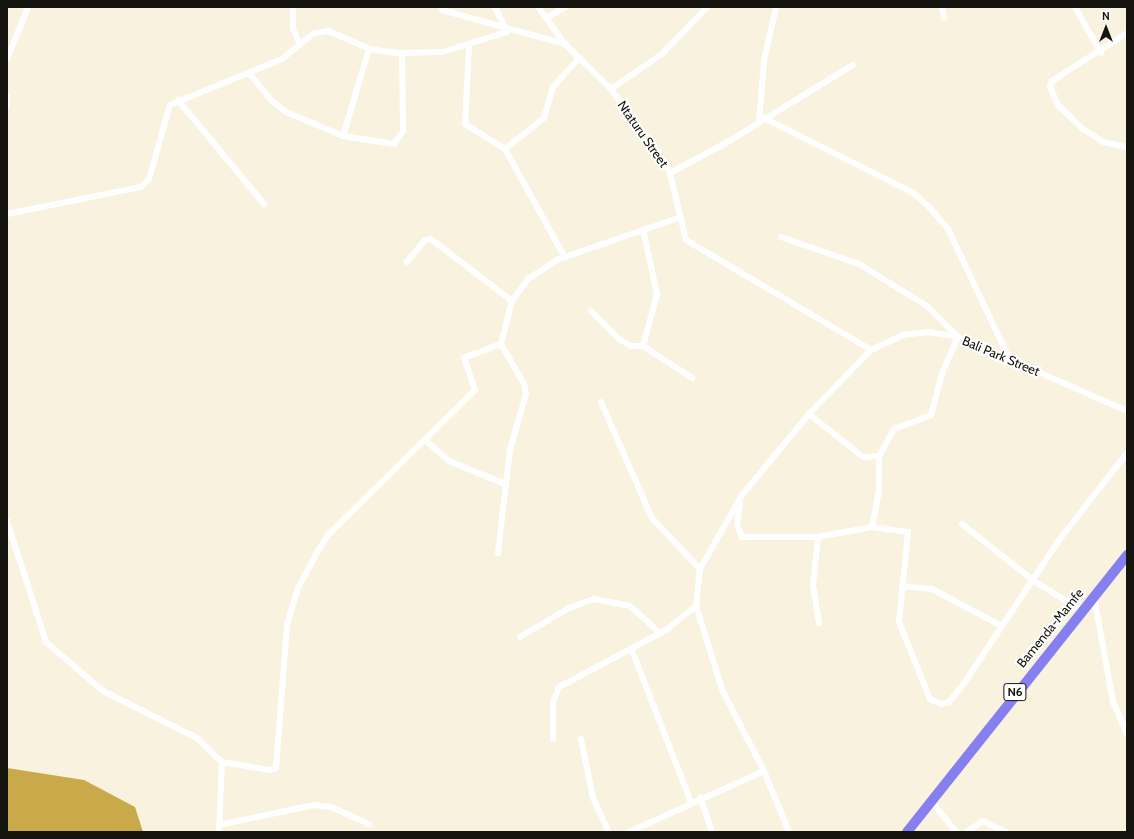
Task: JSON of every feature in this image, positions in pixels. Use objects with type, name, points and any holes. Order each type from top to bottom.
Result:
[{"type":"highway","name":"Bamenda-Mamfe","points":[[907,832],[1081,610],[1127,555]]},
{"type":"street","points":[[7,59],[28,7]]},
{"type":"street","points":[[293,7],[293,28],[300,45]]},
{"type":"street","points":[[495,7],[506,28]]},
{"type":"street","name":"Ntaturu Street","points":[[538,7],[565,44],[611,89],[670,173],[678,218],[686,240],[693,247],[871,350]]},
{"type":"street","points":[[546,18],[566,7]]},
{"type":"street","points":[[611,89],[662,54],[707,7]]},
{"type":"street","points":[[762,120],[764,61],[776,7]]},
{"type":"street","points":[[942,7],[944,18]]},
{"type":"street","points":[[1075,7],[1101,53]]},
{"type":"street","points":[[442,10],[565,44]]},
{"type":"street","points":[[7,214],[141,187],[149,179],[167,110],[178,100],[250,74],[293,53],[314,33],[329,31],[369,49],[402,53],[469,46],[503,35],[506,28]]},
{"type":"street","points":[[1126,35],[1101,53],[1052,81],[1050,91],[1058,105],[1083,129],[1103,142],[1127,147]]},
{"type":"street","points":[[469,46],[465,124],[505,149],[564,256]]},
{"type":"street","points":[[343,136],[369,49]]},
{"type":"street","points":[[250,74],[286,112],[343,136],[394,144],[402,136],[402,53]]},
{"type":"street","points":[[505,149],[544,118],[553,87],[579,58]]},
{"type":"street","points":[[670,173],[726,143],[853,65]]},
{"type":"street","points":[[7,96],[7,106]]},
{"type":"street","points":[[178,100],[264,204]]},
{"type":"street","points":[[762,120],[914,193],[929,207],[948,229],[1010,360]]},
{"type":"street","points":[[498,553],[510,450],[526,394],[524,384],[500,344],[512,301],[528,279],[564,256],[643,228],[678,218]]},
{"type":"street","points":[[643,228],[657,294],[643,346]]},
{"type":"street","points":[[781,237],[859,264],[927,306],[958,337],[943,370],[931,415],[894,429],[879,456],[879,492],[872,527]]},
{"type":"street","points":[[407,262],[425,240],[431,239],[512,301]]},
{"type":"street","points":[[591,310],[619,339],[631,346],[643,346],[692,378]]},
{"type":"street","name":"Bali Park Street","points":[[700,568],[742,495],[809,414],[871,350],[888,340],[916,333],[958,337],[1127,411]]},
{"type":"street","points":[[7,521],[46,642],[103,691],[197,738],[222,762],[270,770],[276,768],[288,624],[298,588],[328,535],[475,390],[464,358],[500,344]]},
{"type":"street","points":[[601,402],[652,518],[700,568],[696,606],[723,692],[764,771],[789,832]]},
{"type":"street","points":[[809,414],[863,457],[879,456]]},
{"type":"street","points":[[425,440],[449,461],[505,484]]},
{"type":"street","points":[[742,495],[737,525],[742,536],[818,538],[872,527],[908,532],[902,586],[900,629],[930,699],[935,703],[949,702],[1000,625],[1034,581],[1059,540],[1127,453]]},
{"type":"street","points":[[962,524],[1034,581],[1081,610]]},
{"type":"street","points":[[818,538],[813,585],[819,624]]},
{"type":"street","points":[[902,586],[932,589],[1000,625]]},
{"type":"street","points":[[1093,596],[1113,702],[1127,734]]},
{"type":"street","points":[[520,637],[569,608],[594,600],[630,606],[660,633]]},
{"type":"street","points":[[553,739],[555,692],[660,633],[696,606]]},
{"type":"street","points":[[631,648],[691,802]]},
{"type":"street","points":[[581,739],[593,798],[609,832]]},
{"type":"street","points":[[219,832],[222,762]]},
{"type":"street","points":[[629,832],[700,797],[764,771]]},
{"type":"street","points":[[700,797],[712,832]]},
{"type":"street","points":[[932,802],[956,832]]},
{"type":"street","points":[[220,825],[314,806],[330,807],[369,824]]},
{"type":"street","points":[[967,832],[983,821],[1006,832]]},
{"type":"shaded area","points":[[7,768],[84,780],[135,807],[143,832],[7,832]]}]
